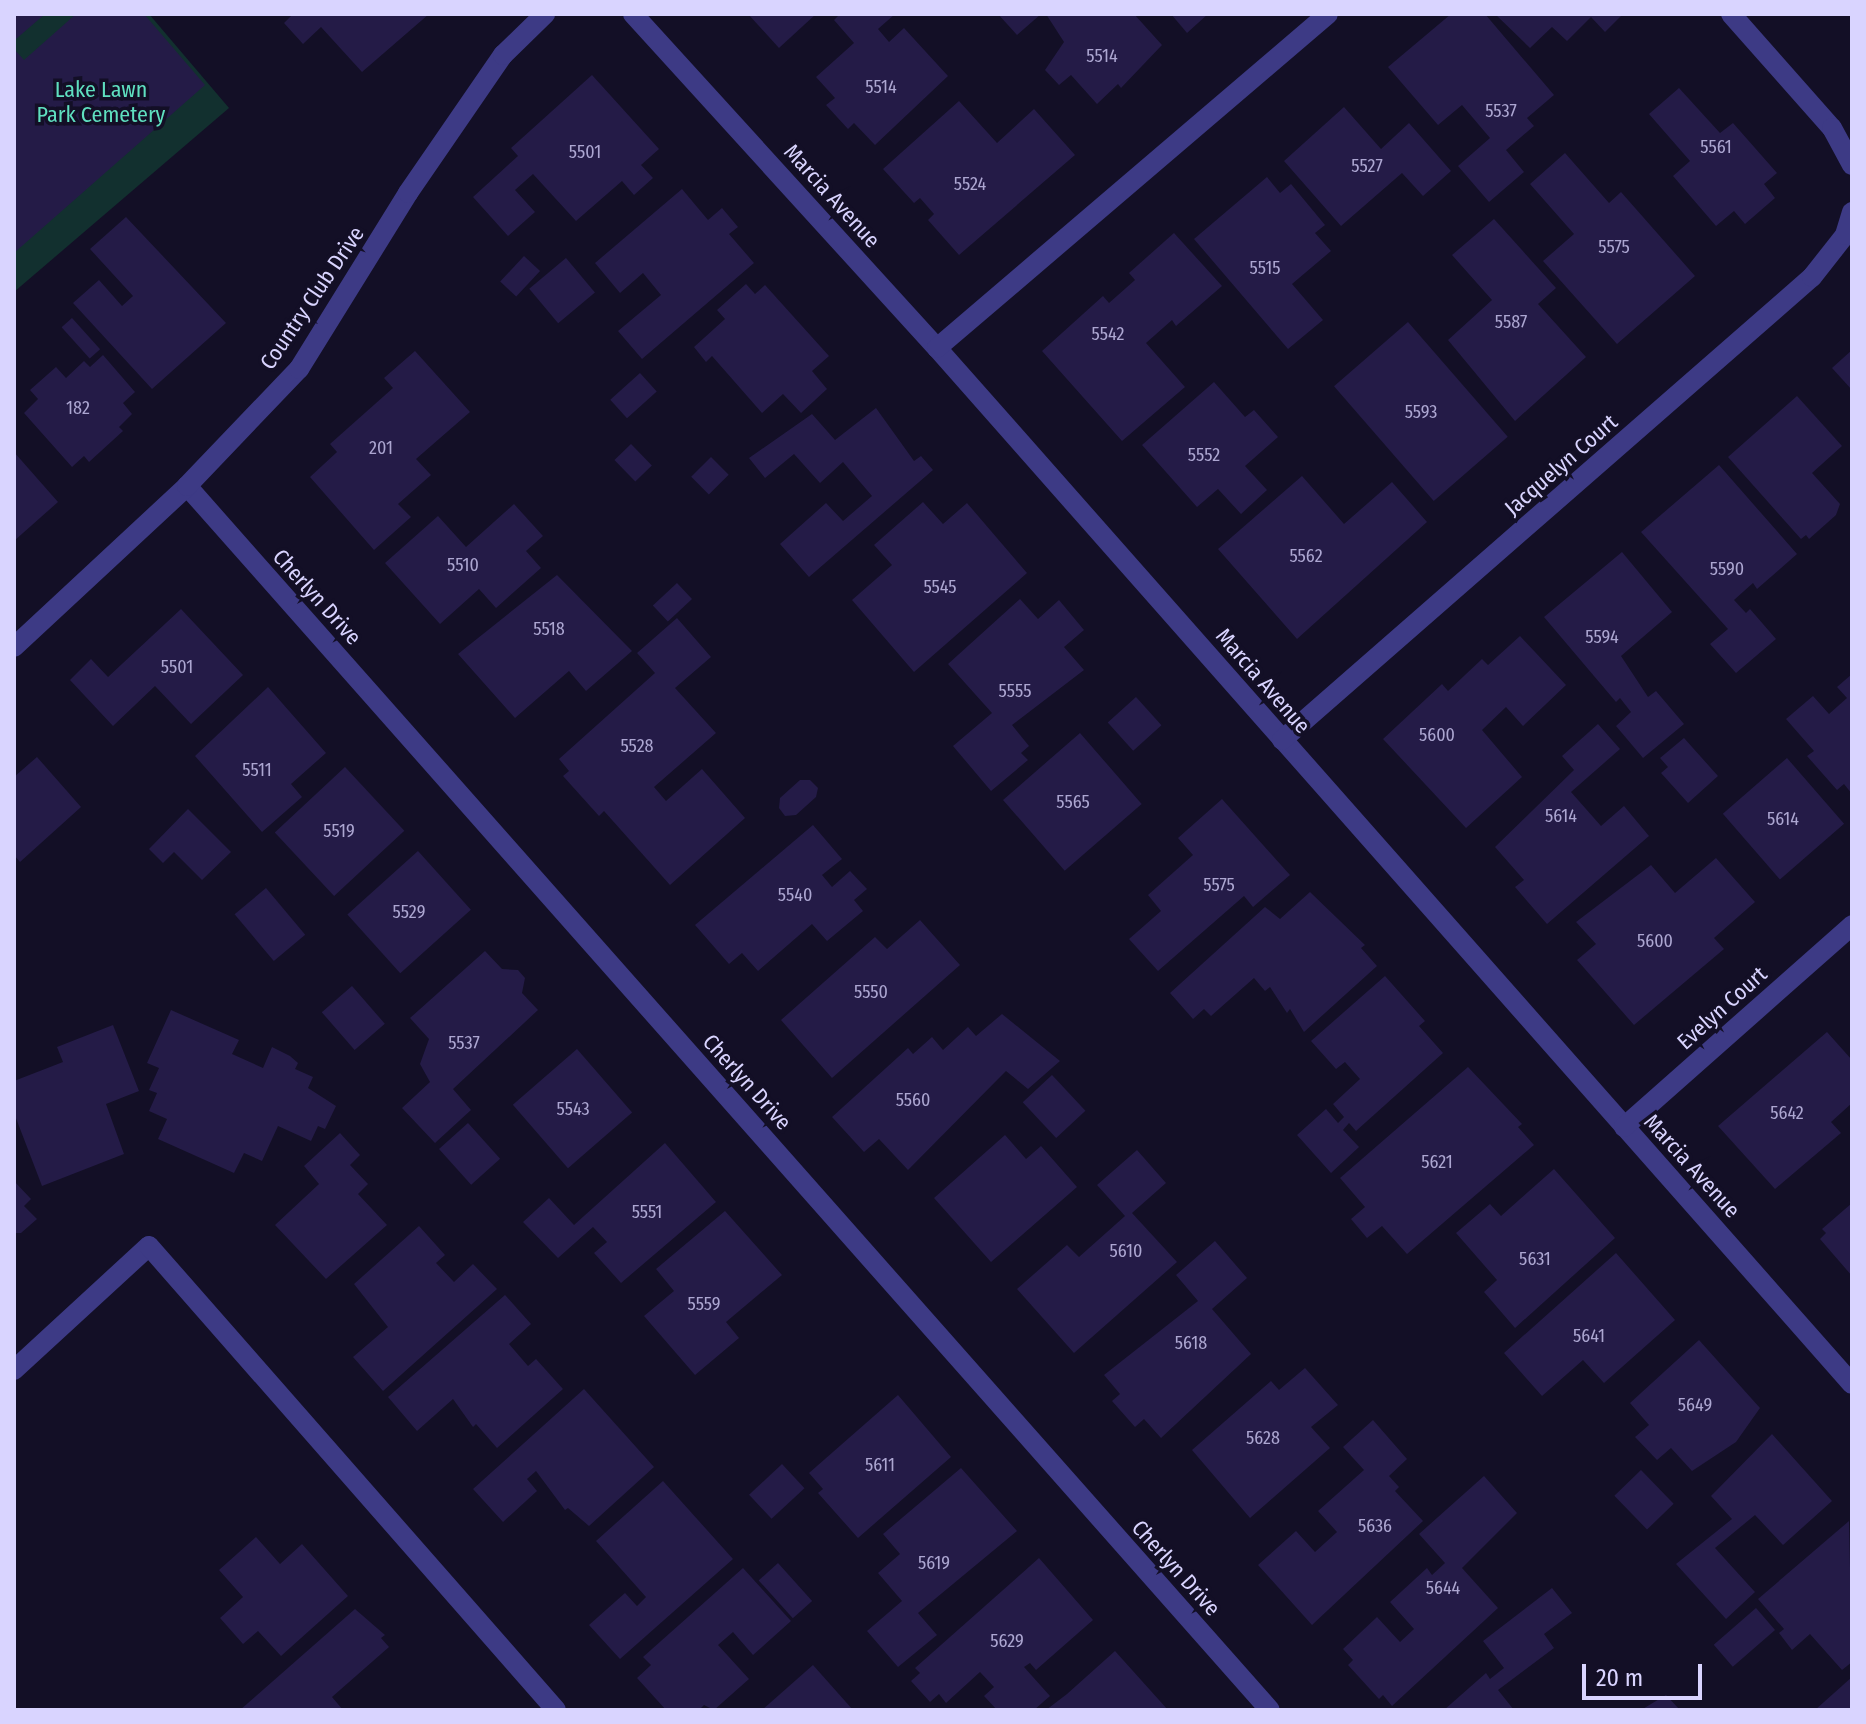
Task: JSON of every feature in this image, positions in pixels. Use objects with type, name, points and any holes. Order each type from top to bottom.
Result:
[{"type":"street","name":"Country Club Drive","points":[[14,647],[187,486],[299,369],[486,80],[545,14]]},
{"type":"street","name":"Marcia Avenue","points":[[633,14],[937,348],[1852,1384]]},
{"type":"street","points":[[937,348],[1328,14]]},
{"type":"street","points":[[1731,14],[1832,128],[1852,165]]},
{"type":"street","name":"Jacquelyn Court","points":[[1282,740],[1812,277],[1845,235],[1852,212]]},
{"type":"street","name":"Cherlyn Drive","points":[[187,486],[1270,1710]]},
{"type":"street","name":"Evelyn Court","points":[[1624,1127],[1852,925]]},
{"type":"street","points":[[14,1370],[149,1246],[556,1710]]},
{"type":"green space","name":"Lake Lawn Park Cemetery","points":[[14,14],[149,14],[229,108],[14,292]]},
{"type":"building","points":[[14,14],[45,14],[16,39]]},
{"type":"building","name":"Lake Lawn Park Cemetery","points":[[76,14],[144,14],[205,85],[14,253],[14,49],[24,60]]},
{"type":"building","points":[[293,14],[429,14],[362,72],[321,27],[303,44],[284,23]]},
{"type":"building","points":[[748,14],[816,14],[779,48]]},
{"type":"building","points":[[840,14],[895,14],[878,29],[889,42],[904,28],[948,76],[875,145],[854,123],[848,129],[826,105],[835,98],[816,77],[854,43],[834,20]]},
{"type":"building","points":[[998,14],[1041,14],[1017,35]]},
{"type":"building","points":[[1046,14],[1134,14],[1162,45],[1121,88],[1118,84],[1097,104],[1071,75],[1059,85],[1045,70],[1064,42]]},
{"type":"building","points":[[1171,14],[1208,14],[1187,33]]},
{"type":"building","points":[[1451,14],[1485,14],[1554,95],[1527,118],[1534,126],[1506,150],[1524,172],[1489,202],[1458,166],[1490,138],[1462,105],[1438,125],[1388,67]]},
{"type":"building","points":[[1495,14],[1623,14],[1605,32],[1591,17],[1567,41],[1552,27],[1530,48]]},
{"type":"building","points":[[592,75],[659,149],[641,165],[653,178],[634,195],[622,181],[576,221],[533,174],[515,190],[535,212],[508,236],[473,197],[518,156],[511,148]]},
{"type":"building","points":[[1679,88],[1720,133],[1733,123],[1777,173],[1764,184],[1775,198],[1745,224],[1734,211],[1716,226],[1673,176],[1690,161],[1649,114]]},
{"type":"building","points":[[959,101],[997,143],[1034,109],[1075,155],[959,255],[928,220],[934,214],[920,198],[914,203],[883,169]]},
{"type":"building","points":[[1344,107],[1381,149],[1409,123],[1451,171],[1423,196],[1402,173],[1341,226],[1284,161]]},
{"type":"building","points":[[1565,153],[1609,203],[1621,192],[1695,276],[1617,344],[1543,261],[1574,234],[1530,184]]},
{"type":"building","points":[[1267,177],[1280,193],[1291,184],[1325,225],[1315,233],[1331,251],[1292,284],[1323,320],[1288,349],[1194,239]]},
{"type":"building","points":[[682,189],[708,220],[722,208],[738,227],[729,234],[754,263],[642,359],[618,331],[661,295],[643,273],[620,293],[595,263]]},
{"type":"building","points":[[126,217],[226,323],[152,389],[73,303],[99,280],[122,306],[133,296],[90,249]]},
{"type":"building","points":[[1494,219],[1556,288],[1538,304],[1586,357],[1515,421],[1448,340],[1492,300],[1452,255]]},
{"type":"building","points":[[1174,233],[1222,286],[1176,326],[1172,320],[1146,343],[1185,387],[1122,441],[1042,351],[1103,296],[1109,303],[1135,280],[1129,273]]},
{"type":"building","points":[[524,256],[540,271],[516,297],[500,282]]},
{"type":"building","points":[[566,258],[595,292],[558,323],[529,289]]},
{"type":"building","points":[[746,284],[755,294],[765,285],[829,356],[812,371],[827,389],[801,413],[783,394],[762,413],[712,356],[706,362],[694,347],[725,319],[717,310]]},
{"type":"building","points":[[72,318],[100,349],[90,359],[62,327]]},
{"type":"building","points":[[1408,322],[1508,437],[1434,501],[1334,386]]},
{"type":"building","points":[[1852,350],[1852,390],[1832,368]]},
{"type":"building","points":[[415,351],[470,412],[416,459],[431,475],[398,504],[411,517],[374,550],[310,477],[337,452],[330,444],[393,388],[384,378]]},
{"type":"building","points":[[103,355],[135,392],[123,403],[132,414],[119,427],[123,431],[89,462],[84,456],[72,467],[24,413],[38,399],[30,390],[56,367],[66,378],[84,361],[90,367]]},
{"type":"building","points":[[640,373],[657,392],[627,418],[610,400]]},
{"type":"building","points":[[1214,382],[1245,417],[1254,410],[1278,437],[1245,466],[1267,490],[1241,514],[1218,489],[1197,507],[1142,445]]},
{"type":"building","points":[[1797,396],[1842,446],[1812,473],[1840,504],[1836,515],[1809,539],[1806,535],[1801,539],[1728,457]]},
{"type":"building","points":[[876,408],[914,461],[921,456],[933,470],[809,577],[780,544],[826,503],[843,521],[872,496],[843,462],[820,483],[794,454],[765,478],[749,458],[812,414],[835,440]]},
{"type":"building","points":[[631,444],[652,466],[635,482],[614,460]]},
{"type":"building","points":[[14,452],[58,502],[14,541]]},
{"type":"building","points":[[711,457],[729,475],[709,494],[691,477]]},
{"type":"building","points":[[1719,465],[1797,554],[1757,589],[1753,583],[1734,600],[1746,613],[1750,609],[1776,639],[1736,673],[1710,644],[1728,629],[1641,532]]},
{"type":"building","points":[[1302,476],[1344,524],[1392,482],[1427,522],[1297,639],[1218,549]]},
{"type":"building","points":[[923,502],[943,524],[967,503],[1027,573],[914,672],[852,600],[892,565],[874,545]]},
{"type":"building","points":[[514,504],[543,536],[526,551],[541,568],[496,608],[479,589],[440,624],[385,563],[438,516],[466,547]]},
{"type":"building","points":[[1622,552],[1672,612],[1621,656],[1648,697],[1656,691],[1684,724],[1643,758],[1616,726],[1631,712],[1620,698],[1616,702],[1544,617]]},
{"type":"building","points":[[557,575],[632,651],[586,691],[569,671],[515,718],[458,654]]},
{"type":"building","points":[[677,583],[692,599],[668,622],[653,606]]},
{"type":"building","points":[[1020,599],[1038,619],[1059,600],[1084,630],[1064,647],[1084,670],[1012,725],[1029,746],[1021,753],[1028,760],[991,791],[953,746],[992,713],[948,664]]},
{"type":"building","points":[[181,609],[243,675],[191,724],[155,686],[113,726],[70,680],[91,659],[108,677]]},
{"type":"building","points":[[677,618],[711,657],[675,688],[716,733],[654,787],[666,801],[702,769],[745,818],[670,885],[604,811],[599,816],[563,776],[569,771],[559,759],[655,673],[637,653]]},
{"type":"building","points":[[1520,636],[1566,685],[1523,726],[1506,707],[1482,730],[1522,777],[1466,828],[1383,739],[1442,684],[1448,691],[1482,659],[1488,665]]},
{"type":"building","points":[[1852,674],[1852,794],[1844,784],[1837,790],[1807,756],[1814,751],[1786,719],[1813,696],[1829,714],[1847,698],[1837,687]]},
{"type":"building","points":[[268,687],[326,753],[291,784],[302,797],[262,832],[195,756]]},
{"type":"building","points":[[1136,697],[1161,725],[1133,751],[1108,722]]},
{"type":"building","points":[[1598,724],[1620,749],[1571,792],[1601,826],[1624,806],[1649,836],[1547,924],[1515,887],[1524,880],[1495,847],[1574,770],[1562,756]]},
{"type":"building","points":[[1080,733],[1142,804],[1065,871],[1003,800]]},
{"type":"building","points":[[1684,738],[1718,776],[1688,803],[1661,773],[1668,767],[1660,758]]},
{"type":"building","points":[[37,757],[81,807],[20,862],[14,855],[14,777]]},
{"type":"building","points":[[1787,758],[1844,824],[1780,879],[1723,814]]},
{"type":"building","points":[[345,767],[404,831],[334,896],[275,832]]},
{"type":"building","points":[[800,780],[810,780],[818,788],[816,797],[796,815],[785,816],[779,808],[780,798]]},
{"type":"building","points":[[1222,799],[1290,875],[1253,907],[1244,896],[1158,971],[1129,939],[1161,911],[1148,895],[1193,855],[1178,838]]},
{"type":"building","points":[[188,809],[231,852],[202,880],[174,852],[163,863],[149,849]]},
{"type":"building","points":[[813,825],[842,859],[822,875],[832,887],[850,871],[867,889],[854,900],[863,911],[827,941],[812,924],[758,971],[742,953],[729,964],[695,925]]},
{"type":"building","points":[[418,851],[471,910],[400,973],[347,915]]},
{"type":"building","points":[[1716,858],[1755,902],[1714,938],[1724,949],[1634,1025],[1577,960],[1596,944],[1576,922],[1651,865],[1675,893]]},
{"type":"building","points":[[266,888],[305,935],[274,961],[235,914]]},
{"type":"building","points":[[1310,892],[1365,945],[1361,948],[1377,966],[1304,1032],[1290,1009],[1287,1013],[1270,987],[1265,991],[1254,978],[1211,1016],[1204,1009],[1193,1019],[1170,993],[1265,907],[1280,919]]},
{"type":"building","points":[[920,920],[960,965],[832,1078],[781,1020],[875,937],[887,949]]},
{"type":"building","points":[[485,951],[502,969],[518,970],[525,978],[522,993],[538,1010],[453,1089],[471,1110],[435,1143],[402,1108],[430,1082],[420,1064],[429,1039],[410,1018]]},
{"type":"building","points":[[1385,976],[1425,1021],[1419,1026],[1443,1053],[1356,1131],[1349,1123],[1343,1130],[1359,1147],[1331,1173],[1297,1135],[1326,1109],[1338,1123],[1344,1117],[1333,1104],[1360,1079],[1345,1062],[1336,1069],[1311,1041]]},
{"type":"building","points":[[352,986],[385,1024],[355,1050],[322,1012]]},
{"type":"building","points":[[171,1010],[239,1040],[232,1054],[263,1068],[272,1047],[290,1056],[298,1063],[295,1069],[313,1077],[308,1088],[336,1106],[325,1129],[318,1126],[311,1141],[278,1126],[262,1161],[244,1153],[234,1173],[158,1139],[167,1119],[149,1111],[157,1093],[149,1090],[159,1068],[147,1063]]},
{"type":"building","points":[[1002,1014],[1060,1061],[1028,1089],[1006,1071],[908,1170],[879,1139],[864,1152],[832,1117],[908,1048],[913,1054],[932,1037],[943,1050],[968,1027],[976,1036]]},
{"type":"building","points":[[113,1025],[139,1091],[106,1104],[124,1154],[42,1186],[14,1113],[14,1081],[63,1062],[57,1047]]},
{"type":"building","points":[[1827,1032],[1852,1060],[1852,1103],[1831,1122],[1841,1133],[1775,1189],[1718,1126]]},
{"type":"building","points":[[577,1049],[632,1112],[568,1168],[513,1105]]},
{"type":"building","points":[[1468,1067],[1522,1124],[1518,1127],[1534,1145],[1407,1254],[1382,1226],[1367,1238],[1351,1219],[1365,1207],[1340,1178]]},
{"type":"building","points":[[1052,1075],[1085,1111],[1056,1138],[1023,1102]]},
{"type":"building","points":[[468,1123],[500,1159],[471,1185],[439,1149]]},
{"type":"building","points":[[340,1133],[360,1155],[350,1165],[368,1184],[358,1194],[387,1225],[326,1279],[275,1225],[319,1184],[304,1166]]},
{"type":"building","points":[[1005,1135],[1026,1159],[1041,1146],[1077,1187],[991,1262],[934,1198]]},
{"type":"building","points":[[665,1143],[716,1202],[621,1283],[594,1253],[607,1242],[593,1227],[558,1258],[523,1222],[549,1198],[574,1225]]},
{"type":"building","points":[[1137,1150],[1166,1183],[1132,1213],[1177,1262],[1074,1353],[1017,1289],[1067,1245],[1079,1257],[1125,1216],[1097,1185]]},
{"type":"building","points":[[1554,1169],[1615,1238],[1515,1328],[1484,1292],[1497,1280],[1456,1233],[1490,1204],[1501,1216]]},
{"type":"building","points":[[14,1181],[31,1199],[24,1206],[37,1219],[21,1233],[14,1233]]},
{"type":"building","points":[[1852,1203],[1852,1276],[1820,1239],[1826,1233],[1822,1229]]},
{"type":"building","points":[[725,1211],[782,1275],[726,1322],[739,1338],[695,1375],[644,1316],[674,1291],[656,1269]]},
{"type":"building","points":[[419,1226],[445,1255],[436,1263],[454,1282],[473,1264],[497,1289],[383,1391],[353,1357],[388,1327],[354,1284]]},
{"type":"building","points":[[1215,1241],[1247,1278],[1212,1309],[1251,1354],[1161,1438],[1144,1419],[1135,1427],[1112,1401],[1120,1394],[1104,1375],[1198,1301],[1176,1275]]},
{"type":"building","points":[[1616,1253],[1675,1320],[1604,1383],[1583,1360],[1542,1396],[1504,1353]]},
{"type":"building","points":[[505,1295],[531,1324],[509,1344],[528,1366],[536,1359],[563,1389],[497,1448],[476,1424],[473,1427],[453,1399],[417,1431],[388,1397]]},
{"type":"building","points":[[1699,1340],[1760,1408],[1736,1442],[1692,1471],[1671,1448],[1657,1460],[1635,1437],[1649,1425],[1630,1403]]},
{"type":"building","points":[[1305,1368],[1338,1405],[1311,1427],[1330,1448],[1250,1518],[1192,1450],[1271,1381],[1279,1390]]},
{"type":"building","points":[[584,1389],[654,1467],[589,1526],[568,1508],[565,1510],[536,1471],[527,1479],[537,1491],[503,1522],[473,1489]]},
{"type":"building","points":[[898,1395],[951,1457],[858,1538],[818,1493],[823,1489],[809,1473]]},
{"type":"building","points":[[1373,1420],[1407,1459],[1389,1476],[1399,1487],[1395,1491],[1423,1521],[1312,1625],[1258,1565],[1296,1531],[1315,1552],[1337,1532],[1318,1511],[1364,1470],[1343,1447]]},
{"type":"building","points":[[1772,1434],[1832,1501],[1783,1545],[1755,1515],[1715,1548],[1755,1592],[1726,1619],[1676,1564],[1732,1519],[1711,1496]]},
{"type":"building","points":[[782,1464],[805,1488],[772,1519],[749,1495]]},
{"type":"building","points":[[961,1468],[1017,1531],[918,1613],[937,1635],[898,1667],[867,1631],[902,1601],[878,1573],[900,1554],[883,1534]]},
{"type":"building","points":[[1641,1470],[1674,1504],[1647,1530],[1614,1496]]},
{"type":"building","points":[[1484,1476],[1517,1513],[1462,1568],[1498,1608],[1392,1706],[1383,1695],[1379,1699],[1348,1665],[1353,1660],[1343,1649],[1377,1617],[1400,1642],[1414,1629],[1390,1602],[1427,1568],[1432,1575],[1445,1563],[1419,1534]]},
{"type":"building","points":[[663,1481],[733,1559],[620,1659],[589,1625],[625,1593],[637,1606],[646,1597],[596,1541]]},
{"type":"building","points":[[1849,1521],[1852,1662],[1842,1670],[1810,1634],[1792,1650],[1779,1633],[1784,1629],[1758,1599]]},
{"type":"building","points":[[256,1537],[280,1564],[302,1544],[348,1596],[281,1656],[258,1631],[243,1644],[220,1618],[243,1597],[219,1570]]},
{"type":"building","points":[[1039,1558],[1093,1620],[1036,1670],[1030,1663],[1024,1667],[1050,1696],[1034,1710],[997,1710],[984,1696],[994,1687],[980,1672],[946,1703],[939,1694],[930,1702],[911,1681],[920,1673],[915,1668]]},
{"type":"building","points":[[778,1563],[812,1601],[793,1618],[759,1580]]},
{"type":"building","points":[[743,1568],[791,1621],[753,1655],[733,1632],[718,1645],[749,1679],[714,1710],[704,1705],[699,1710],[666,1710],[637,1678],[651,1665],[643,1657]]},
{"type":"building","points":[[1552,1588],[1572,1613],[1544,1634],[1554,1648],[1498,1690],[1514,1710],[1444,1710],[1486,1673],[1490,1679],[1504,1668],[1483,1641]]},
{"type":"building","points":[[1756,1608],[1775,1630],[1733,1667],[1714,1645]]},
{"type":"building","points":[[355,1609],[385,1635],[381,1638],[389,1647],[332,1697],[343,1710],[240,1710]]},
{"type":"building","points":[[1115,1651],[1168,1710],[1046,1710],[1067,1694]]},
{"type":"building","points":[[813,1665],[853,1710],[762,1710]]},
{"type":"building","points":[[1852,1677],[1852,1710],[1815,1710]]},
{"type":"building","points":[[1666,1695],[1680,1710],[1641,1710]]}]
